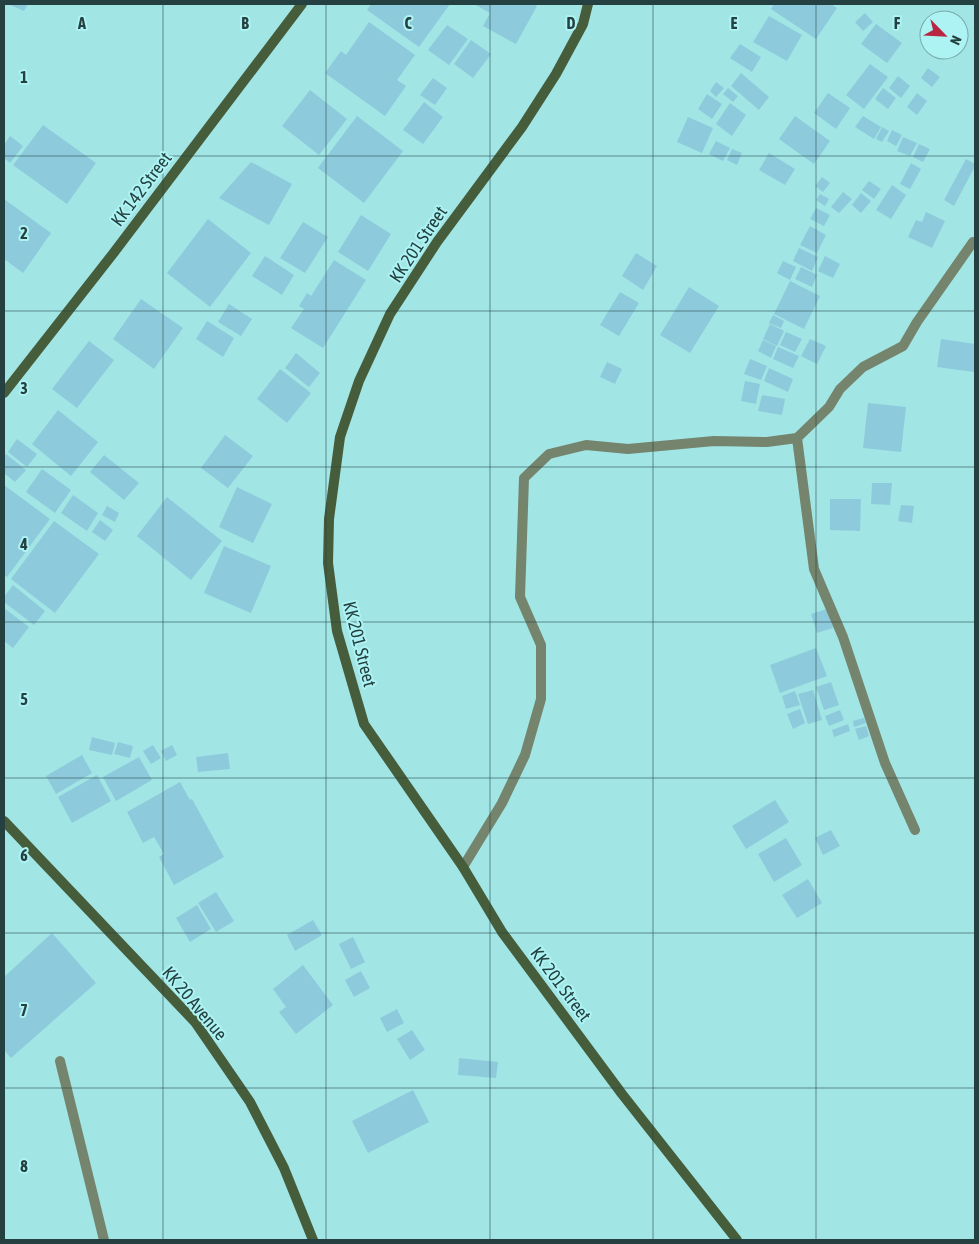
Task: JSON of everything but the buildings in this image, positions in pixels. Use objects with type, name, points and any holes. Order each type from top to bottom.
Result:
[{"type":"main road","name":"KK 142 Street","points":[[4,393],[112,255],[302,4]]},
{"type":"main road","name":"KK 201 Street","points":[[588,4],[582,24],[551,82],[522,127],[437,242],[390,314],[359,381],[340,437],[329,519],[328,563],[337,631],[364,724],[463,868],[502,932],[622,1094],[737,1240]]},
{"type":"main road","name":"KK 20 Avenue","points":[[4,821],[195,1022],[250,1102],[284,1168],[313,1240]]},
{"type":"street","points":[[463,868],[502,803],[525,755],[541,699],[542,645],[520,597],[524,478],[549,454],[586,445],[628,449],[714,441],[767,442],[797,438],[830,407],[840,389],[863,366],[903,346],[917,322],[973,242],[975,242]]},
{"type":"street","points":[[797,438],[814,569],[843,637],[886,763],[915,830]]},
{"type":"street","points":[[60,1061],[104,1240]]}]
